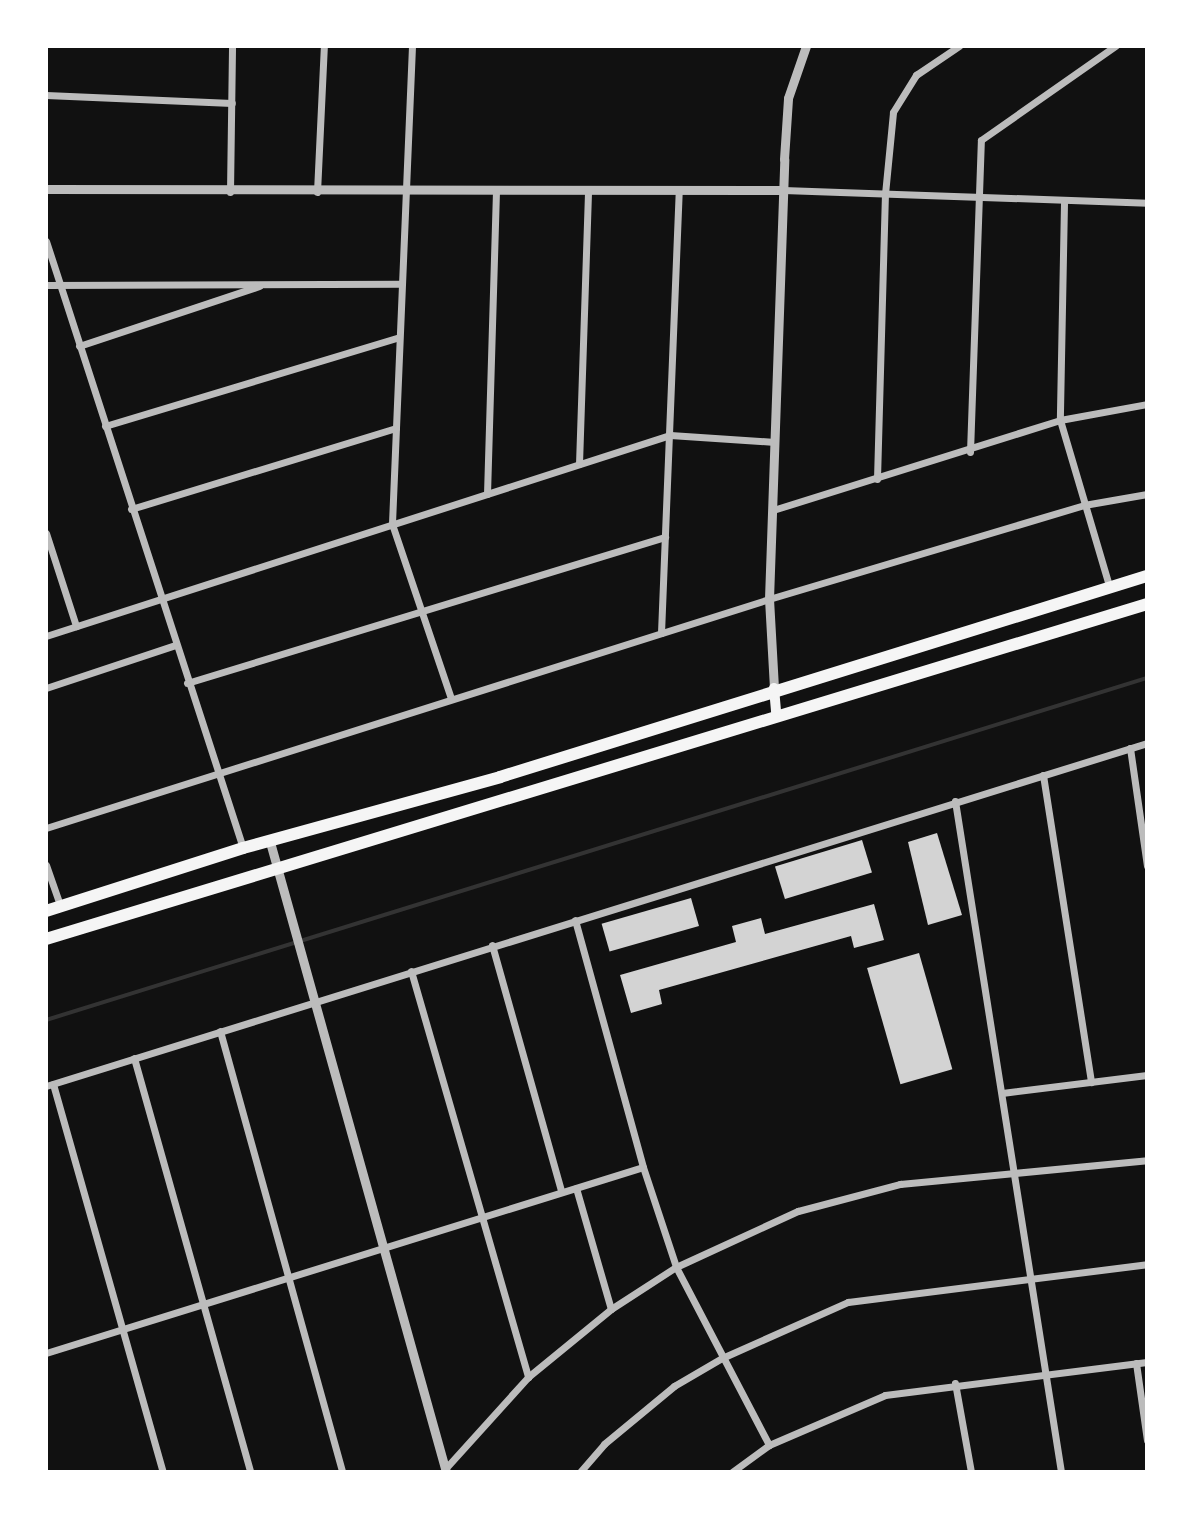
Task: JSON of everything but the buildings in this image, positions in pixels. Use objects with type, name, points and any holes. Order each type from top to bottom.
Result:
[{"type":"main road","points":[[46,911],[243,848],[500,777],[774,688],[1147,576]]},
{"type":"main road","points":[[46,939],[776,713],[1147,604]]},
{"type":"main road","points":[[774,688],[776,713]]},
{"type":"street","points":[[230,192],[232,46]]},
{"type":"street","points":[[317,192],[324,46]]},
{"type":"street","points":[[412,46],[392,524],[424,610],[451,698]]},
{"type":"street","points":[[774,688],[769,599],[783,190],[788,98],[806,46]]},
{"type":"street","points":[[877,479],[885,194],[893,112],[916,75],[959,46]]},
{"type":"street","points":[[970,452],[981,140],[1115,46]]},
{"type":"street","points":[[46,95],[232,103]]},
{"type":"street","points":[[46,189],[404,193],[783,190],[1064,203],[1147,203]]},
{"type":"street","points":[[661,633],[679,191]]},
{"type":"street","points":[[487,494],[496,192]]},
{"type":"street","points":[[579,464],[588,192]]},
{"type":"street","points":[[1064,203],[1060,420],[1109,585]]},
{"type":"street","points":[[46,241],[243,848]]},
{"type":"street","points":[[46,285],[59,281],[401,284]]},
{"type":"street","points":[[79,346],[267,283]]},
{"type":"street","points":[[105,426],[399,337]]},
{"type":"street","points":[[773,510],[970,452],[1060,420],[1147,404]]},
{"type":"street","points":[[131,509],[396,428]]},
{"type":"street","points":[[46,636],[670,435],[775,442]]},
{"type":"street","points":[[46,828],[769,599],[1084,505],[1147,494]]},
{"type":"street","points":[[46,533],[76,626]]},
{"type":"street","points":[[187,683],[665,537]]},
{"type":"street","points":[[46,688],[175,645]]},
{"type":"street","points":[[163,1472],[49,1085],[1147,743]]},
{"type":"street","points":[[1130,748],[1147,866]]},
{"type":"street","points":[[1043,775],[1091,1082]]},
{"type":"street","points":[[955,801],[1061,1472]]},
{"type":"street","points":[[270,842],[312,1001],[446,1470]]},
{"type":"street","points":[[46,865],[60,905]]},
{"type":"street","points":[[575,920],[643,1167],[676,1267],[769,1445]]},
{"type":"street","points":[[492,945],[561,1191]]},
{"type":"street","points":[[411,971],[478,1219],[528,1377]]},
{"type":"street","points":[[220,1031],[342,1472]]},
{"type":"street","points":[[134,1058],[250,1472]]},
{"type":"street","points":[[1002,1093],[1147,1075]]},
{"type":"street","points":[[446,1470],[528,1377],[611,1309],[676,1267],[798,1211],[900,1184],[1147,1160]]},
{"type":"street","points":[[46,1353],[643,1167]]},
{"type":"street","points":[[576,1188],[611,1309]]},
{"type":"street","points":[[580,1472],[604,1444],[674,1386],[722,1358],[848,1302],[1147,1264]]},
{"type":"street","points":[[732,1472],[769,1445],[885,1395],[1045,1371],[1147,1362]]},
{"type":"street","points":[[1136,1363],[1147,1440]]},
{"type":"street","points":[[955,1383],[971,1472]]},
{"type":"waterway","points":[[46,1020],[1147,678]]}]
